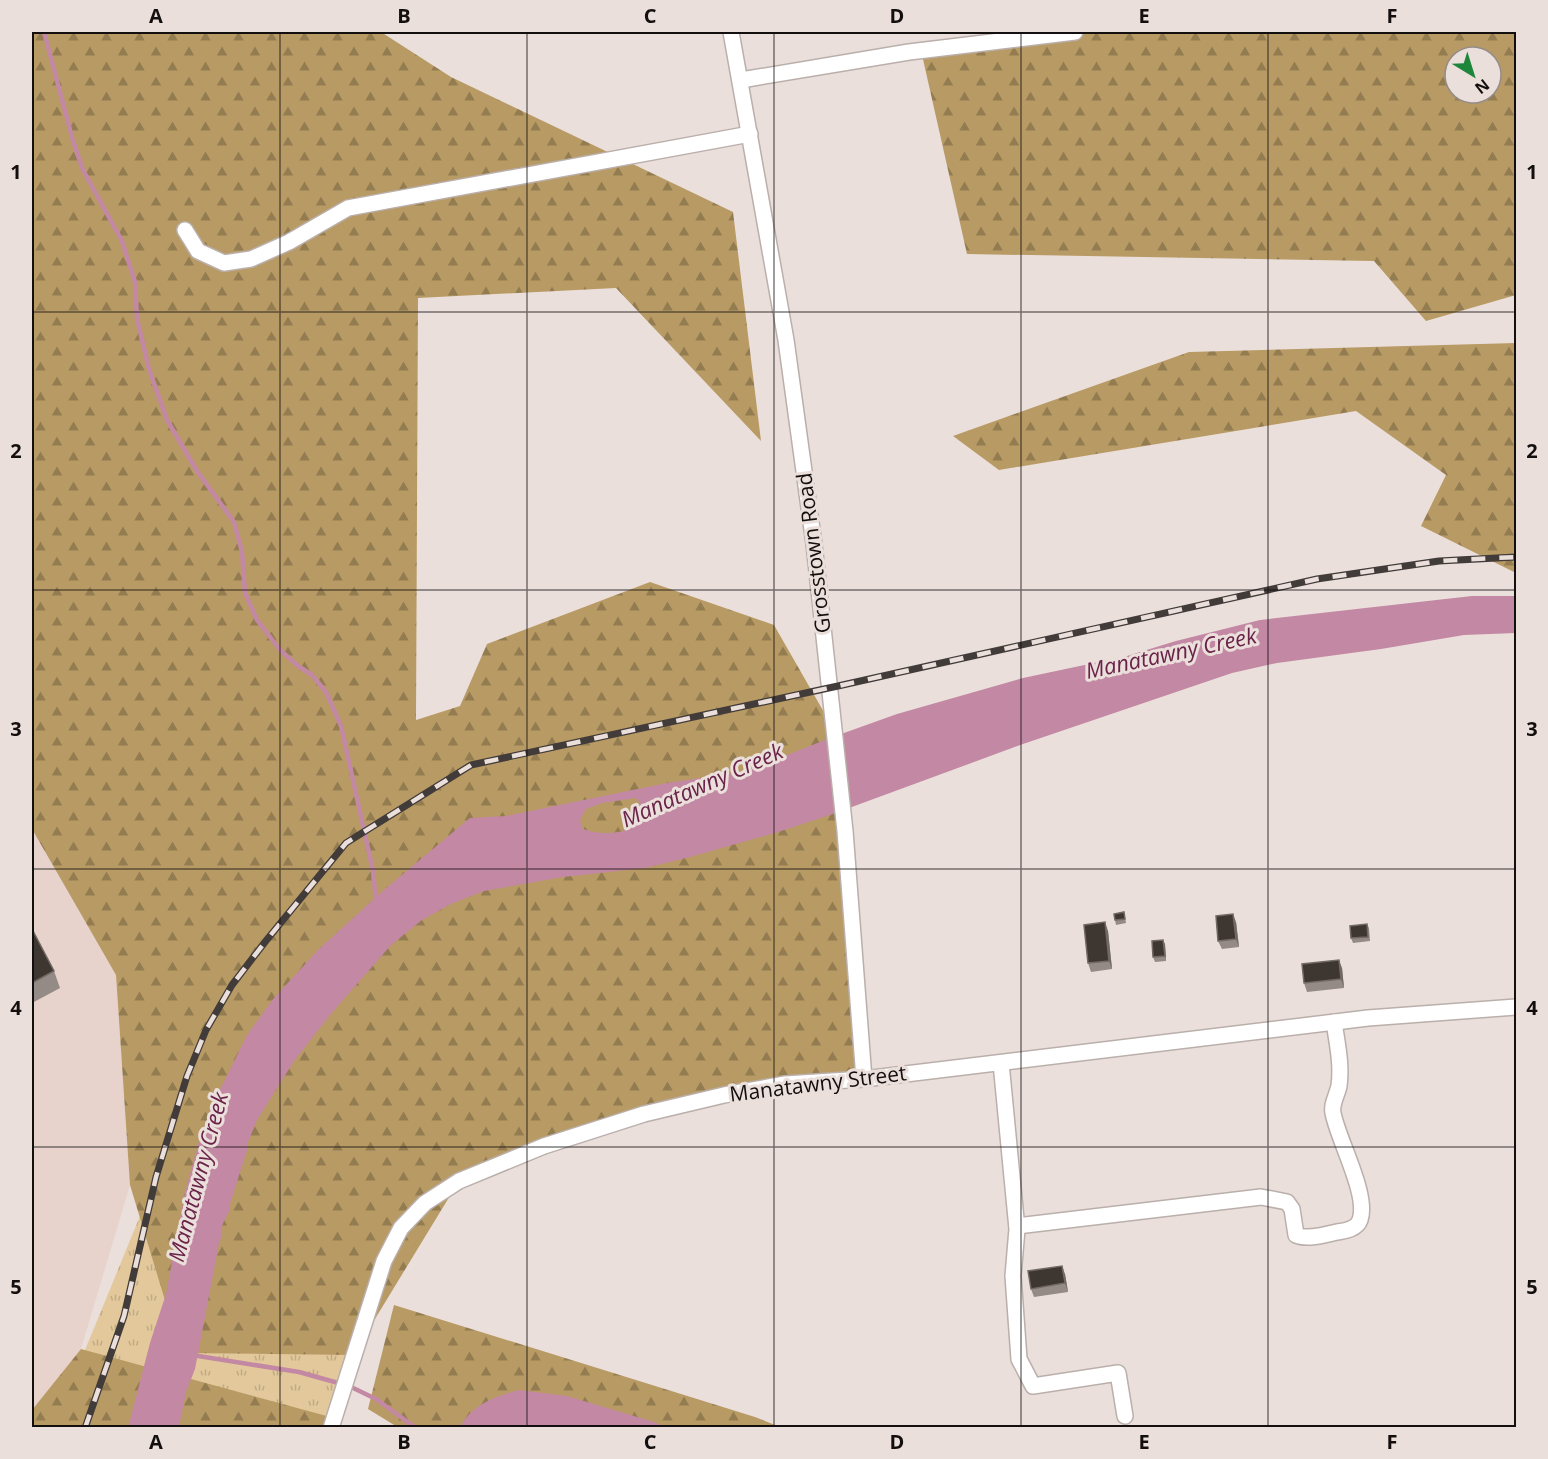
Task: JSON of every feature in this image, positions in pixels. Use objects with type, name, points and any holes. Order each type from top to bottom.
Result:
[{"type":"street","name":"Grosstown Road","points":[[731,32],[786,340],[814,544],[845,831],[864,1079]]},
{"type":"street","points":[[741,80],[909,52],[1075,32]]},
{"type":"street","points":[[185,230],[198,251],[224,263],[251,258],[289,242],[348,208],[750,134]]},
{"type":"street","name":"Manatawny Street","points":[[332,1423],[384,1261],[401,1228],[424,1203],[459,1181],[544,1146],[644,1114],[785,1083],[864,1079],[1368,1018],[1516,1007]]},
{"type":"street","points":[[1017,1226],[1261,1197],[1287,1202],[1292,1209],[1296,1235],[1302,1238],[1354,1228],[1360,1221],[1361,1206],[1351,1160],[1340,1137],[1332,1110],[1339,1088],[1340,1063],[1334,1022]]},
{"type":"street","points":[[1001,1063],[1017,1226],[1013,1276],[1019,1359],[1033,1386],[1118,1373],[1125,1416]]},
{"type":"street","points":[[332,1423],[348,1428]]},
{"type":"shaded area","points":[[32,829],[116,975],[130,1185],[81,1349],[32,1410]]},
{"type":"green space","points":[[32,32],[381,32],[451,77],[733,212],[761,441],[616,288],[418,298],[416,720],[460,706],[487,644],[650,582],[774,625],[833,728],[864,1079],[644,1114],[459,1181],[353,1355],[181,1353],[130,1185],[116,975],[32,829]]},
{"type":"green space","points":[[1037,32],[1516,32],[1516,295],[1426,321],[1374,261],[967,254],[920,46]]},
{"type":"green space","points":[[1516,343],[1516,573],[1421,526],[1446,475],[1356,411],[999,470],[953,436],[1189,352]]},
{"type":"green space","points":[[156,1177],[384,1261],[330,1427],[53,1428]]},
{"type":"green space","points":[[394,1305],[755,1417],[780,1427],[399,1428],[368,1409]]},
{"type":"green space","points":[[81,1349],[334,1418],[329,1428],[32,1428],[32,1410]]},
{"type":"water","name":"Manatawny Creek","points":[[1472,596],[1516,596],[1516,633],[1464,635],[1277,663],[1232,673],[1023,744],[775,833],[645,868],[563,877],[484,891],[451,904],[422,920],[391,945],[330,1015],[294,1061],[257,1120],[223,1225],[195,1369],[186,1392],[179,1427],[128,1428],[150,1343],[166,1294],[185,1192],[200,1138],[213,1104],[247,1035],[274,998],[319,949],[385,889],[470,818],[506,816],[667,783],[747,771],[897,714],[1023,678],[1127,656],[1260,620]],"holes":[[[636,798],[642,809],[642,818],[636,825],[616,832],[592,832],[582,828],[580,820],[586,809],[602,803]]]},
{"type":"water","points":[[519,1390],[567,1396],[665,1427],[460,1427],[477,1407]]},
{"type":"building","points":[[1124,912],[1125,919],[1115,920],[1114,914]]},
{"type":"building","points":[[1233,914],[1236,939],[1218,941],[1216,916]]},
{"type":"building","points":[[1105,922],[1109,961],[1088,963],[1084,925]]},
{"type":"building","points":[[1367,924],[1368,937],[1351,938],[1350,926]]},
{"type":"building","points":[[32,929],[54,971],[32,983]]},
{"type":"building","points":[[1163,940],[1165,956],[1153,957],[1152,941]]},
{"type":"building","points":[[1339,960],[1341,979],[1304,983],[1302,964]]},
{"type":"building","points":[[1062,1266],[1065,1283],[1031,1289],[1028,1271]]},
{"type":"waterway","points":[[44,32],[83,170],[122,241],[135,282],[137,319],[149,369],[167,420],[197,471],[234,522],[242,552],[245,593],[257,620],[280,650],[312,675],[326,692],[341,726],[373,871],[376,902]]},
{"type":"waterway","points":[[192,1355],[299,1372],[349,1386],[376,1399],[416,1428]]},
{"type":"railway","points":[[85,1428],[124,1316],[156,1177],[187,1076],[206,1030],[232,985],[346,843],[471,765],[1317,579],[1439,561],[1516,557]]}]
